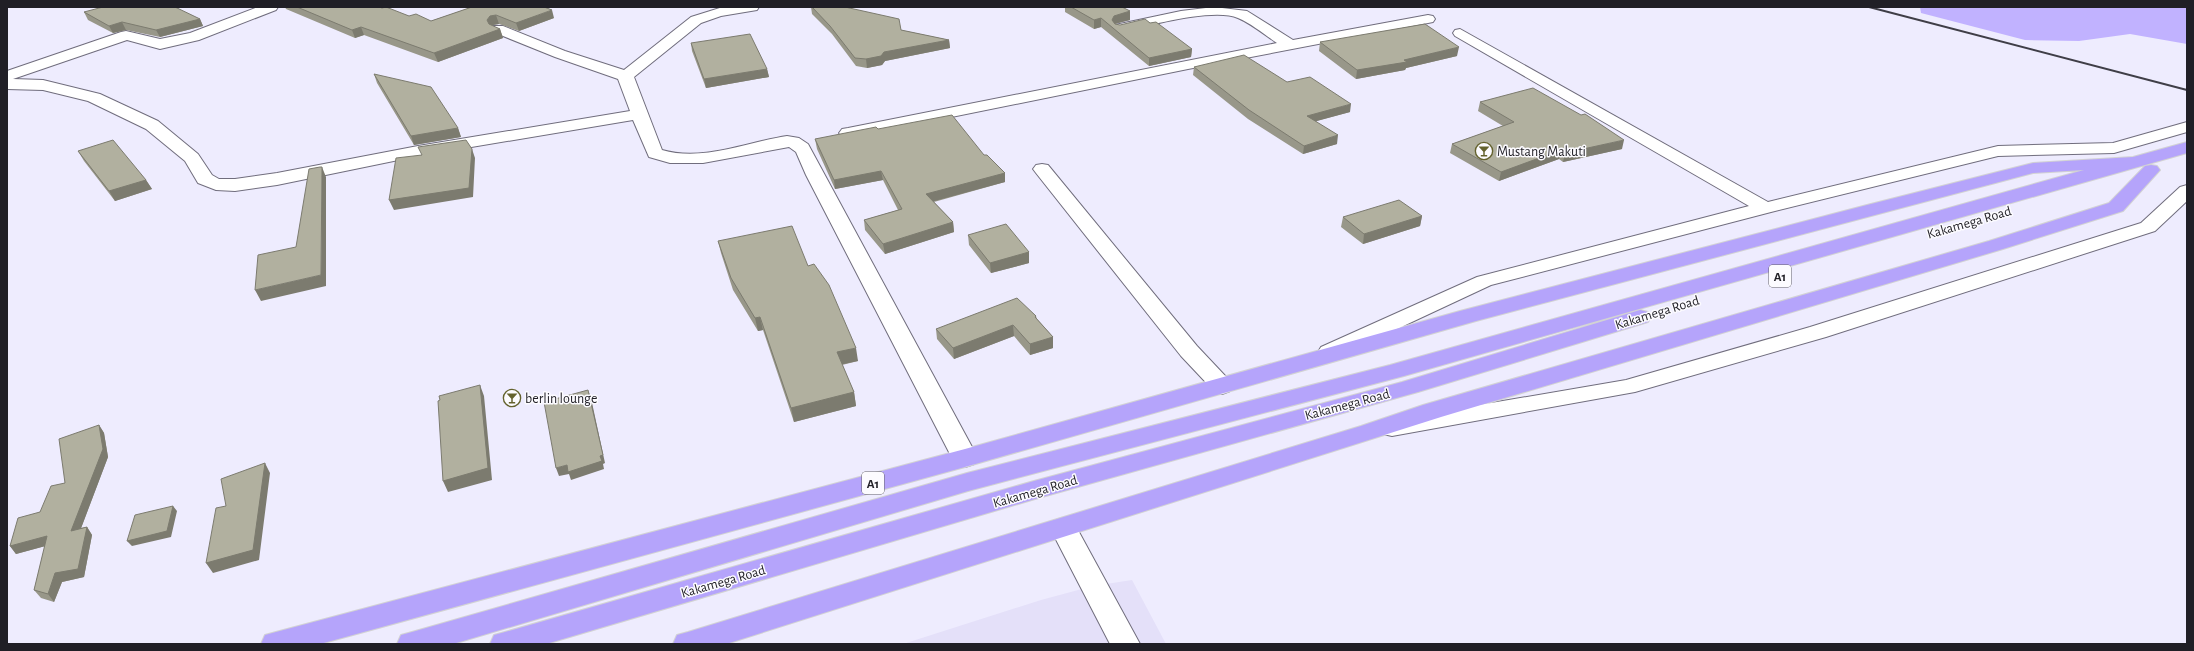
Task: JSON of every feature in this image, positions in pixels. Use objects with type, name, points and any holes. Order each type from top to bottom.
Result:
[{"type":"highway","name":"A1","points":[[276,644],[965,458],[1306,363],[1468,316],[2034,168],[2142,166],[2187,147]]},
{"type":"highway","name":"Kakamega Road","points":[[412,644],[966,482],[1396,370],[2142,166],[2187,160]]},
{"type":"highway","name":"A1","points":[[688,644],[1370,432],[1432,410],[1996,245],[2116,207],[2142,166]]},
{"type":"highway","name":"Kakamega Road","points":[[505,644],[1042,488],[1410,387],[2142,166]]},
{"type":"street","points":[[7,81],[126,35],[160,44],[194,37],[271,7]]},
{"type":"street","points":[[626,76],[696,20],[717,9],[752,7]]},
{"type":"street","points":[[1120,28],[1183,15],[1233,11],[1242,14],[1291,45]]},
{"type":"street","points":[[829,136],[1428,19]]},
{"type":"street","points":[[498,29],[560,54],[626,76]]},
{"type":"street","points":[[1460,33],[1765,208]]},
{"type":"street","points":[[626,76],[627,84],[655,153],[664,157],[693,158],[778,142],[806,141],[802,146],[815,175],[965,458]]},
{"type":"street","points":[[7,81],[43,84],[94,97],[152,125],[192,158],[205,179],[216,184],[235,185],[271,180],[418,151],[639,114]]},
{"type":"street","points":[[1306,363],[1484,281],[1765,208],[1998,151],[2114,148],[2187,127]]},
{"type":"street","points":[[1042,169],[1189,351],[1222,386]]},
{"type":"street","points":[[1370,432],[1627,387],[1818,332],[2148,228],[2187,191]]},
{"type":"street","points":[[1063,528],[1125,644]]},
{"type":"shaded area","points":[[1920,7],[2187,7],[2187,44],[2130,34],[2079,41],[2025,40],[1921,13]]},
{"type":"shaded area","points":[[1132,580],[1166,644],[903,644],[1041,600],[1093,586]]},
{"type":"building","points":[[103,7],[175,7],[200,19],[156,30],[122,22],[109,26],[84,12]]},
{"type":"building","points":[[297,7],[386,7],[409,16],[416,14],[431,21],[472,7],[544,7],[552,10],[516,23],[496,15],[490,16],[487,20],[489,24],[500,29],[434,53],[361,27],[352,30]]},
{"type":"building","points":[[812,7],[845,7],[899,19],[901,30],[949,40],[884,52],[881,56],[866,59],[855,58],[830,26]]},
{"type":"building","points":[[1071,7],[1122,7],[1130,11],[1114,16],[1112,20],[1115,24],[1120,25],[1145,19],[1150,23],[1156,22],[1192,49],[1149,58],[1101,18],[1094,20]]},
{"type":"building","points":[[1425,24],[1459,47],[1404,60],[1407,62],[1357,70],[1320,42]]},
{"type":"building","points":[[750,34],[767,69],[704,79],[691,43]]},
{"type":"building","points":[[1244,55],[1287,82],[1310,77],[1351,104],[1307,116],[1338,135],[1304,146],[1249,110],[1194,67]]},
{"type":"building","points":[[374,74],[431,87],[458,128],[411,136]]},
{"type":"building","points":[[1533,88],[1581,115],[1585,114],[1624,140],[1565,153],[1561,150],[1501,172],[1452,144],[1514,122],[1480,102]]},
{"type":"building","points":[[952,115],[984,155],[987,155],[1005,173],[926,194],[953,222],[883,244],[864,220],[902,209],[881,171],[834,180],[815,139],[876,127],[878,129]]},
{"type":"building","points":[[113,140],[146,180],[109,191],[78,151]]},
{"type":"building","points":[[466,140],[472,149],[469,188],[389,200],[396,158],[422,155],[418,147]]},
{"type":"building","points":[[322,167],[321,275],[255,290],[258,255],[296,247],[309,169]]},
{"type":"building","points":[[1399,200],[1422,216],[1364,234],[1343,217]]},
{"type":"building","points":[[1006,224],[1029,252],[990,263],[968,235]]},
{"type":"building","points":[[792,226],[808,266],[814,264],[829,285],[856,348],[837,352],[854,392],[791,408],[760,317],[755,318],[731,278],[718,241]]},
{"type":"building","points":[[1017,298],[1036,316],[1035,317],[1053,337],[1030,344],[1013,325],[953,348],[936,329]]},
{"type":"building","points":[[480,385],[488,468],[443,481],[438,401],[440,400],[439,396]]},
{"type":"building","points":[[588,390],[603,455],[600,456],[602,461],[568,472],[567,465],[556,468],[544,402]]},
{"type":"building","points":[[99,425],[103,449],[71,531],[87,527],[78,569],[55,573],[48,594],[34,590],[47,536],[10,546],[18,518],[40,512],[51,486],[65,483],[59,439]]},
{"type":"building","points":[[265,463],[253,550],[206,563],[216,508],[226,506],[221,479]]},
{"type":"building","points":[[173,506],[167,531],[127,541],[135,515]]},
{"type":"railway","points":[[1869,7],[2187,90]]},
{"type":"place","name":"Mustang Makuti","points":[[1484,151]]},
{"type":"place","name":"berlin lounge","points":[[512,398]]}]
